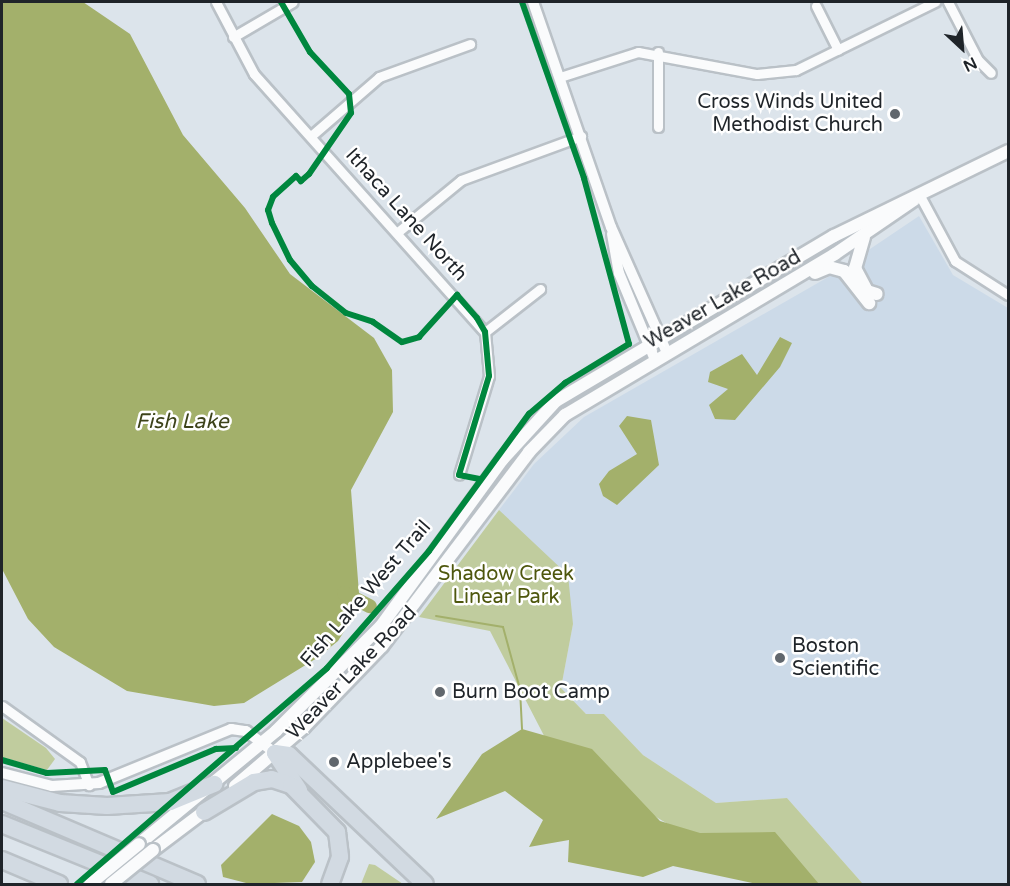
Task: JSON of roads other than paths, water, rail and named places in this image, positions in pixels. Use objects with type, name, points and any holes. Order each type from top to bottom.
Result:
[{"type":"highway","points":[[269,747],[298,790]]},
{"type":"highway","points":[[269,747],[289,755],[425,885]]},
{"type":"highway","points":[[204,812],[260,780],[285,782],[298,790],[332,821],[345,837],[347,856],[338,885]]},
{"type":"highway","points":[[2,788],[60,803],[107,806],[170,802],[214,784]]},
{"type":"highway","points":[[2,801],[197,885]]},
{"type":"highway","points":[[2,810],[175,885]]},
{"type":"highway","points":[[330,885],[340,844],[332,821]]},
{"type":"highway","points":[[2,824],[150,885]]},
{"type":"highway","points":[[2,860],[59,885]]},
{"type":"main road","name":"Weaver Lake Road","points":[[90,885],[214,784],[269,747],[381,626],[536,419],[580,384],[885,208],[920,196],[1008,151]]},
{"type":"main road","name":"Weaver Lake Road","points":[[111,885],[204,812],[417,605],[547,431],[583,401],[864,237],[920,196]]},
{"type":"main road","points":[[783,285],[837,268],[852,277],[873,299],[855,268],[864,237]]},
{"type":"street","name":"Ithaca Lane North","points":[[216,2],[249,67],[399,231],[485,332]]},
{"type":"street","points":[[233,37],[293,2]]},
{"type":"street","points":[[533,2],[611,227],[655,340],[655,360]]},
{"type":"street","points":[[560,77],[620,55],[658,52],[776,74],[838,50],[935,2]]},
{"type":"street","points":[[948,2],[978,60],[991,73]]},
{"type":"street","points":[[816,6],[838,50]]},
{"type":"street","points":[[312,136],[379,77],[470,44]]},
{"type":"street","points":[[658,52],[658,127]]},
{"type":"street","points":[[399,231],[461,180],[581,136]]},
{"type":"street","points":[[920,196],[955,261],[1007,291]]},
{"type":"street","points":[[459,475],[489,376],[485,332],[540,288]]},
{"type":"street","points":[[655,340],[667,353]]},
{"type":"street","points":[[2,706],[81,762],[89,785]]},
{"type":"street","points":[[2,773],[52,786],[89,785],[135,772],[219,730],[246,731],[269,747]]},
{"type":"water","name":"Fish Lake","points":[[2,2],[83,2],[130,34],[183,135],[245,208],[290,274],[374,338],[392,370],[393,412],[351,490],[360,606],[338,641],[317,658],[244,703],[214,706],[127,691],[54,647],[28,619],[2,569]]},
{"type":"water","points":[[780,337],[792,343],[780,367],[735,420],[715,419],[709,405],[728,389],[708,382],[710,372],[742,354],[757,375]]},
{"type":"water","points":[[627,416],[651,420],[659,465],[617,505],[603,496],[599,484],[609,471],[637,454],[619,426]]},
{"type":"water","points":[[522,729],[592,749],[660,821],[700,833],[775,832],[819,884],[757,884],[673,866],[643,877],[568,862],[569,840],[529,847],[543,820],[505,791],[436,819],[482,754]]},
{"type":"water","points":[[272,814],[299,826],[311,842],[315,862],[302,882],[250,884],[223,877],[221,865]]},
{"type":"waterway","points":[[344,593],[370,606]]},
{"type":"waterway","points":[[436,616],[503,627],[520,689],[522,729]]},
{"type":"place","name":"Cross Winds United Methodist Church","points":[[895,114]]},
{"type":"place","name":"Boston Scientific","points":[[780,658]]},
{"type":"place","name":"Burn Boot Camp","points":[[440,692]]},
{"type":"place","name":"Applebee's","points":[[334,762]]},
{"type":"park label","name":"Shadow Creek Linear Park","points":[[506,586]]}]
